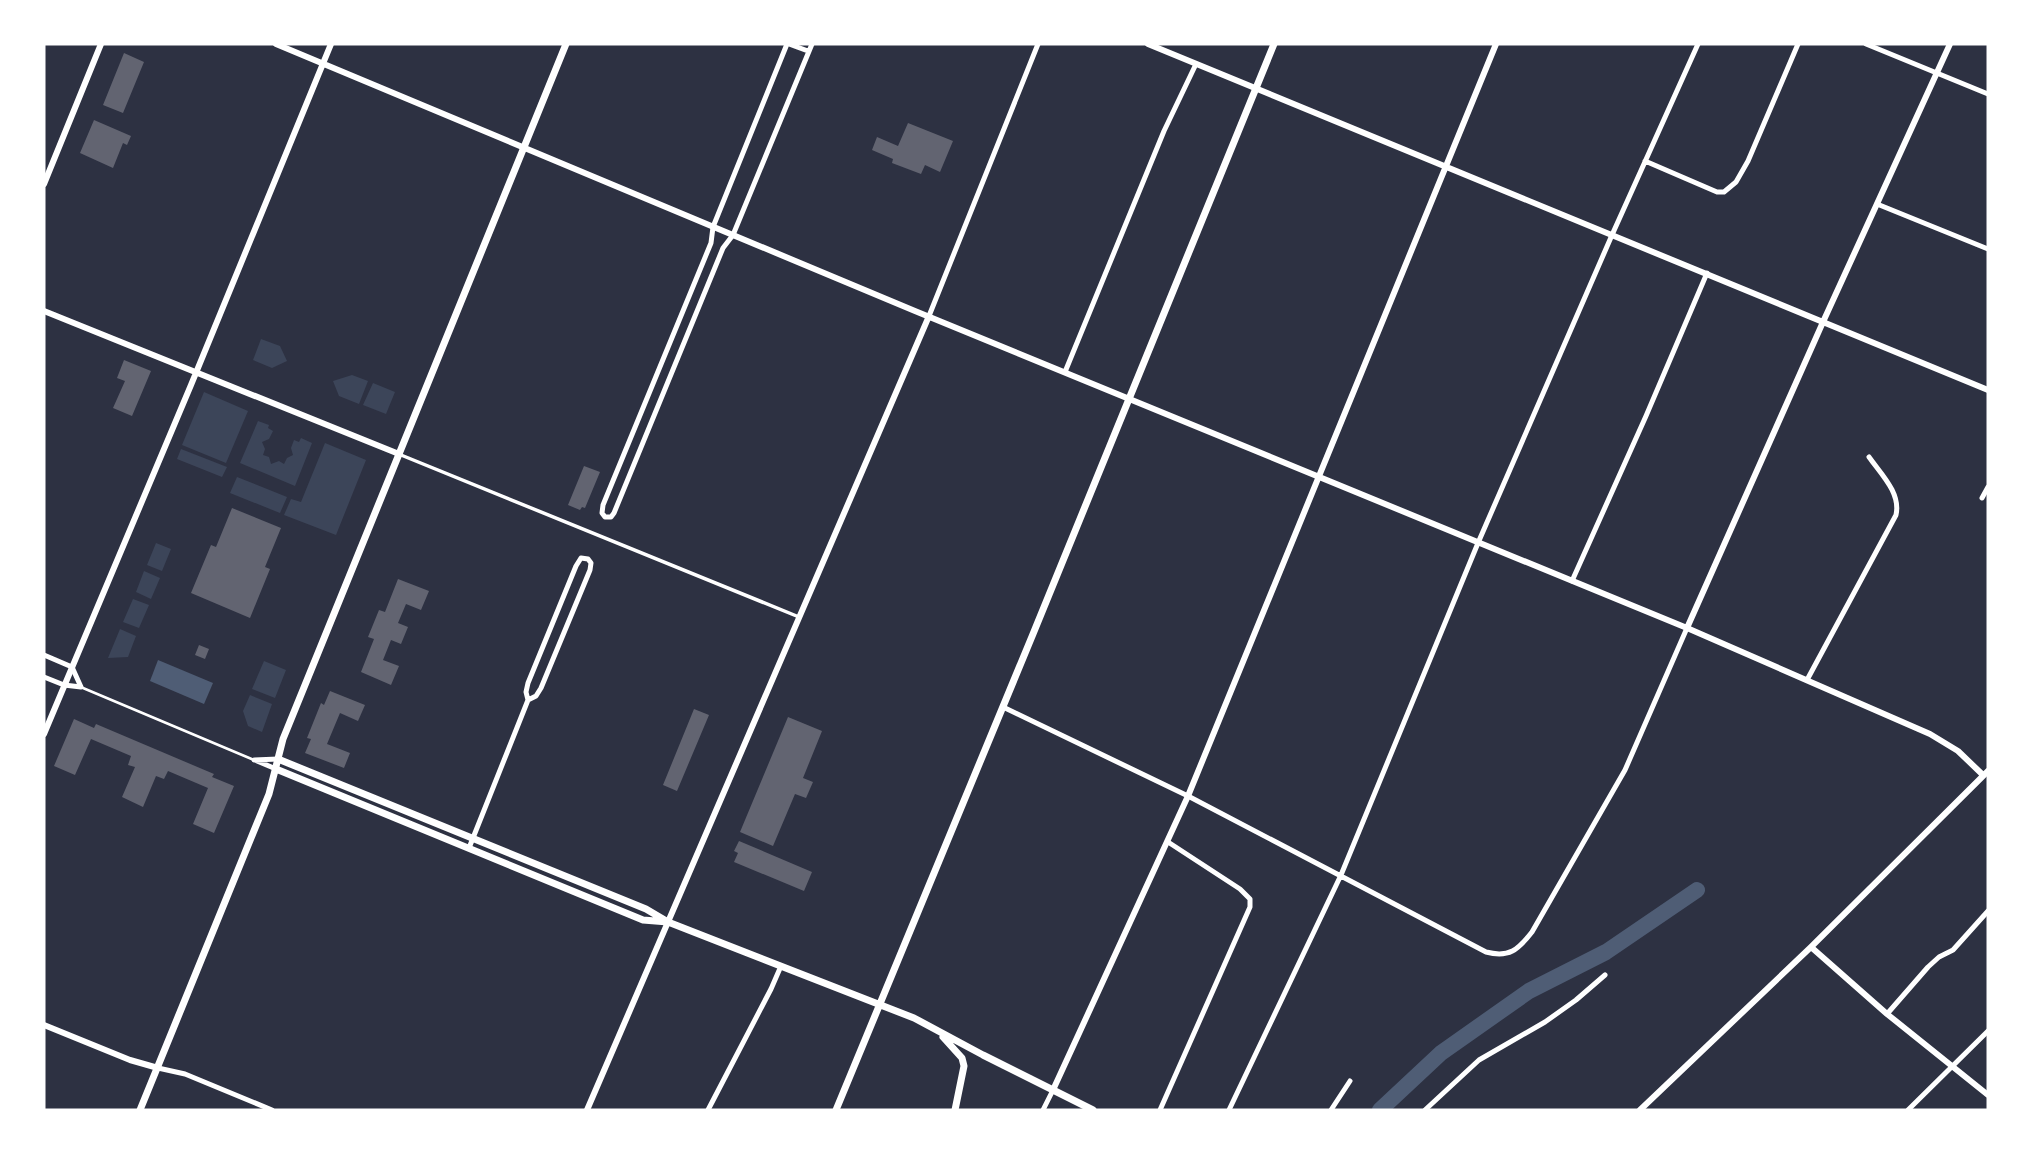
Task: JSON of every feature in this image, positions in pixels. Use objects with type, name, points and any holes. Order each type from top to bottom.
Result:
[{"type":"main road","points":[[141,1110],[269,794],[283,739],[566,44]]},
{"type":"main road","points":[[836,1110],[1273,44]]},
{"type":"main road","points":[[278,759],[646,909],[668,922],[880,1004],[935,1029],[1093,1110]]},
{"type":"main road","points":[[276,769],[643,920],[668,922]]},
{"type":"main road","points":[[935,1029],[962,1058],[964,1066]]},
{"type":"main road","points":[[955,1110],[964,1066],[968,1060],[982,1055]]},
{"type":"street","points":[[44,184],[101,44]]},
{"type":"street","points":[[276,44],[1687,628],[1930,733],[1986,773],[1811,947],[1640,1110]]},
{"type":"street","points":[[44,734],[331,44]]},
{"type":"street","points":[[808,51],[788,44],[713,227],[711,243],[603,505],[602,513],[605,517],[611,517],[614,513],[723,248],[733,235],[811,44]]},
{"type":"street","points":[[587,1110],[929,316],[1038,44]]},
{"type":"street","points":[[1148,44],[1988,390]]},
{"type":"street","points":[[1043,1110],[1188,796],[1496,44]]},
{"type":"street","points":[[1229,1110],[1341,875],[1478,543],[1698,44]]},
{"type":"street","points":[[1645,161],[1724,192],[1737,182],[1748,161],[1798,44]]},
{"type":"street","points":[[1866,44],[1988,94]]},
{"type":"street","points":[[1003,707],[1188,796],[1486,952],[1506,954],[1522,944],[1532,932],[1625,770],[1823,321],[1950,44]]},
{"type":"street","points":[[1065,372],[1164,131],[1196,64]]},
{"type":"street","points":[[1877,204],[1988,249]]},
{"type":"street","points":[[1572,581],[1707,274]]},
{"type":"street","points":[[44,310],[800,617]]},
{"type":"street","points":[[634,431],[646,436]]},
{"type":"street","points":[[1807,680],[1896,515],[1898,507],[1894,492],[1870,457]]},
{"type":"street","points":[[1982,498],[1988,487]]},
{"type":"street","points":[[469,848],[528,700],[528,683],[576,566],[581,558],[588,559],[591,563],[590,570],[541,688],[528,700]]},
{"type":"street","points":[[44,655],[72,667],[81,687]]},
{"type":"street","points":[[44,677],[64,685],[81,687]]},
{"type":"street","points":[[254,760],[278,759]]},
{"type":"street","points":[[254,760],[276,769]]},
{"type":"street","points":[[1160,1110],[1250,907],[1250,899],[1240,889],[1168,842]]},
{"type":"street","points":[[1887,1014],[1928,967],[1960,944],[1988,911]]},
{"type":"street","points":[[1811,947],[1887,1014],[1988,1095]]},
{"type":"street","points":[[708,1110],[771,989],[780,966]]},
{"type":"street","points":[[1425,1110],[1479,1060],[1545,1022],[1605,975]]},
{"type":"street","points":[[44,1024],[131,1060],[185,1074],[272,1110]]},
{"type":"street","points":[[1908,1110],[1988,1031]]},
{"type":"street","points":[[1331,1110],[1350,1081]]},
{"type":"lane","points":[[81,687],[254,760]]},
{"type":"shaded area","points":[[261,339],[280,346],[287,361],[272,368],[253,360]]},
{"type":"shaded area","points":[[352,375],[368,381],[359,404],[339,396],[333,381]]},
{"type":"shaded area","points":[[373,383],[395,392],[386,414],[363,405]]},
{"type":"shaded area","points":[[204,392],[248,411],[226,463],[182,445]]},
{"type":"shaded area","points":[[258,421],[269,425],[268,428],[273,431],[269,439],[262,442],[265,449],[263,455],[269,457],[271,464],[279,461],[284,464],[287,458],[293,455],[291,448],[294,440],[299,442],[301,438],[312,443],[295,486],[240,463]]},
{"type":"shaded area","points":[[325,443],[366,460],[336,535],[284,515],[291,499],[301,502]]},
{"type":"shaded area","points":[[181,449],[227,467],[222,477],[177,459]]},
{"type":"shaded area","points":[[237,477],[287,497],[280,513],[230,493]]},
{"type":"shaded area","points":[[156,543],[171,549],[162,571],[147,565]]},
{"type":"shaded area","points":[[144,571],[160,578],[151,599],[136,592]]},
{"type":"shaded area","points":[[133,599],[149,605],[139,628],[123,622]]},
{"type":"shaded area","points":[[120,629],[136,636],[128,657],[108,658]]},
{"type":"shaded area","points":[[158,660],[213,683],[204,704],[150,681]]},
{"type":"shaded area","points":[[264,661],[286,670],[275,698],[252,689]]},
{"type":"shaded area","points":[[250,695],[272,704],[262,732],[248,726],[243,711]]},
{"type":"building","points":[[124,53],[144,62],[123,113],[103,105]]},
{"type":"building","points":[[94,120],[131,136],[127,145],[123,143],[113,168],[80,153]]},
{"type":"building","points":[[908,123],[953,141],[940,172],[925,165],[921,174],[892,163],[893,159],[872,150],[877,137],[898,146]]},
{"type":"building","points":[[124,360],[151,371],[132,416],[113,408],[125,381],[117,378]]},
{"type":"building","points":[[584,466],[600,472],[585,508],[580,510],[568,505]]},
{"type":"building","points":[[232,508],[281,528],[265,567],[270,569],[250,618],[191,593],[211,545],[216,547]]},
{"type":"building","points":[[398,579],[429,591],[421,610],[406,604],[398,623],[408,627],[401,644],[391,640],[383,660],[399,666],[391,685],[361,672],[374,639],[368,637],[379,610],[385,612]]},
{"type":"building","points":[[199,645],[209,649],[205,659],[195,655]]},
{"type":"building","points":[[330,691],[365,705],[358,721],[340,713],[327,744],[350,753],[344,768],[305,753],[311,739],[307,738],[321,703],[324,705]]},
{"type":"building","points":[[694,709],[709,715],[677,791],[663,785]]},
{"type":"building","points":[[788,717],[822,731],[803,778],[813,782],[806,798],[795,794],[773,846],[740,832]]},
{"type":"building","points":[[74,719],[94,728],[96,724],[214,774],[212,777],[234,786],[214,833],[193,824],[208,788],[168,771],[164,779],[156,776],[143,807],[122,797],[135,767],[128,765],[131,756],[91,739],[75,775],[54,766]]},
{"type":"building","points":[[739,841],[812,872],[804,891],[734,862],[738,853],[734,851]]},
{"type":"waterway","points":[[1380,1110],[1441,1053],[1529,991],[1606,952],[1697,890]]}]
